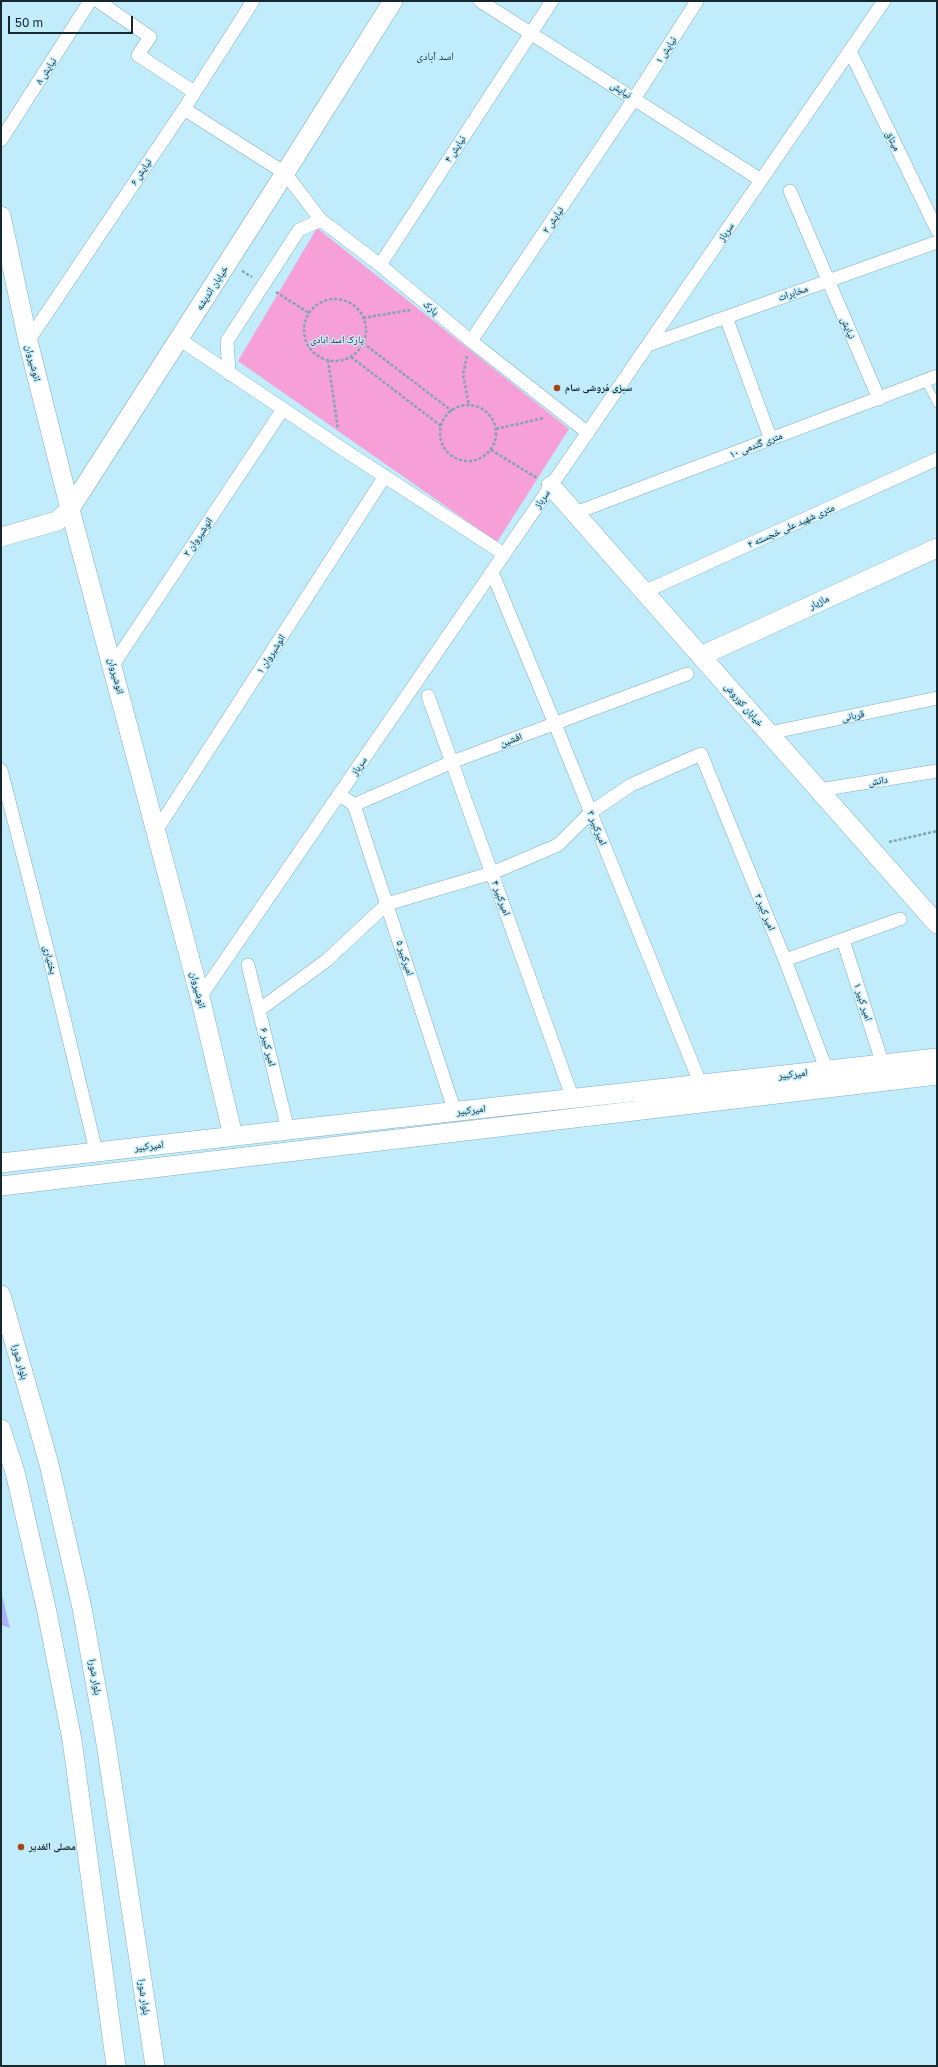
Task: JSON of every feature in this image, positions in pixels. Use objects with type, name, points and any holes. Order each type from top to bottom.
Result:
[{"type":"main road","name":"خیابان اندیشه","points":[[1,538],[57,521],[70,509],[393,1]]},
{"type":"main road","name":"انوشیروان","points":[[1,216],[28,341],[70,509],[113,665],[200,997],[234,1136]]},
{"type":"main road","name":"خیابان کوروش","points":[[551,486],[869,847],[934,915]]},
{"type":"main road","name":"مازیار","points":[[701,656],[937,548]]},
{"type":"main road","name":"امیرکبیر","points":[[2,1162],[701,1085],[747,1088],[827,1071],[937,1058]]},
{"type":"main road","name":"امیرکبیر","points":[[9,1186],[747,1088],[937,1075]]},
{"type":"main road","points":[[1,1198],[9,1186]]},
{"type":"main road","name":"بلوار شورا","points":[[1,1295],[49,1464],[82,1608],[106,1737],[155,2066]]},
{"type":"main road","points":[[1,1429],[15,1472],[47,1612],[72,1740],[116,2066]]},
{"type":"street","name":"نیایش ۸","points":[[1,140],[90,1]]},
{"type":"street","points":[[98,1],[150,37],[138,55],[194,92]]},
{"type":"street","name":"نیایش ۶","points":[[28,341],[184,109],[253,1]]},
{"type":"street","name":"نیایش","points":[[480,1],[761,180]]},
{"type":"street","name":"نیایش ۴","points":[[380,265],[552,1]]},
{"type":"street","name":"نیایش ۱","points":[[634,99],[697,1]]},
{"type":"street","name":"سرباز","points":[[200,997],[884,1]]},
{"type":"street","name":"میثاق","points":[[850,51],[937,230]]},
{"type":"street","name":"نیایش ۲","points":[[471,341],[634,99]]},
{"type":"street","points":[[184,109],[285,173]]},
{"type":"street","name":"پارک","points":[[285,173],[321,220],[380,265],[471,341],[588,433]]},
{"type":"street","name":"نیایش","points":[[790,191],[879,399]]},
{"type":"street","points":[[229,374],[227,341],[299,230],[321,220]]},
{"type":"street","name":"مخابرات","points":[[648,344],[937,242]]},
{"type":"street","points":[[726,317],[771,440]]},
{"type":"street","points":[[179,339],[229,374],[504,554]]},
{"type":"street","name":"۱۰ متری گندمی","points":[[574,513],[931,379]]},
{"type":"street","name":"انوشیروان ۲","points":[[113,665],[283,409]]},
{"type":"street","name":"۴ متری شهید علی خجسته","points":[[644,592],[937,459]]},
{"type":"street","name":"انوشیروان ۱","points":[[156,831],[385,476]]},
{"type":"street","name":"امیرکبیر ۳","points":[[492,572],[701,1085]]},
{"type":"street","name":"افشین","points":[[354,804],[452,762],[687,674]]},
{"type":"street","name":"امیرکبیر ۴","points":[[428,696],[573,1099]]},
{"type":"street","name":"قربانی","points":[[769,733],[937,698]]},
{"type":"street","name":"امیر کبیر ۲","points":[[591,812],[631,785],[701,754],[785,960],[827,1071]]},
{"type":"street","name":"بختیاری","points":[[1,770],[51,964],[96,1152]]},
{"type":"street","name":"دانش","points":[[819,790],[937,771]]},
{"type":"street","points":[[340,794],[354,804]]},
{"type":"street","name":"امیرکبیر ۵","points":[[354,804],[455,1112]]},
{"type":"street","points":[[259,1010],[326,960],[387,904],[492,873],[558,845],[591,812]]},
{"type":"street","points":[[785,960],[900,919]]},
{"type":"street","name":"امیر کبیر ۱","points":[[842,940],[883,1065]]},
{"type":"street","name":"امیر کبیر ۶","points":[[248,965],[288,1130]]},
{"type":"lane","points":[[931,379],[937,404]]},
{"type":"path","points":[[340,299],[354,306],[363,318],[366,333],[363,343],[351,358],[336,362],[321,359],[310,349],[304,336],[305,320],[313,308],[326,300],[340,299]]},
{"type":"path","points":[[363,318],[430,307]]},
{"type":"path","points":[[469,405],[463,375],[471,341]]},
{"type":"path","points":[[363,343],[452,411]]},
{"type":"path","points":[[351,358],[441,426]]},
{"type":"path","points":[[328,360],[341,448]]},
{"type":"path","points":[[469,405],[480,407],[489,413],[495,423],[496,429],[495,444],[491,450],[479,460],[468,462],[457,460],[448,453],[442,444],[440,433],[441,426],[448,413],[458,407],[469,405]]},
{"type":"path","points":[[496,429],[563,413]]},
{"type":"path","points":[[491,450],[551,486]]},
{"type":"path","points":[[869,847],[937,832]]},
{"type":"green space","name":"پارک اسد ابادی","points":[[317,228],[569,429],[497,542],[238,361]]},
{"type":"building","points":[[2,1595],[10,1628],[1,1625]]},
{"type":"place","name":"سبزی فروشی سام","points":[[557,388]]},
{"type":"place","name":"مصلی الغدیر","points":[[21,1847]]},
{"type":"district","name":"اسد آبادی","points":[[435,57]]}]
